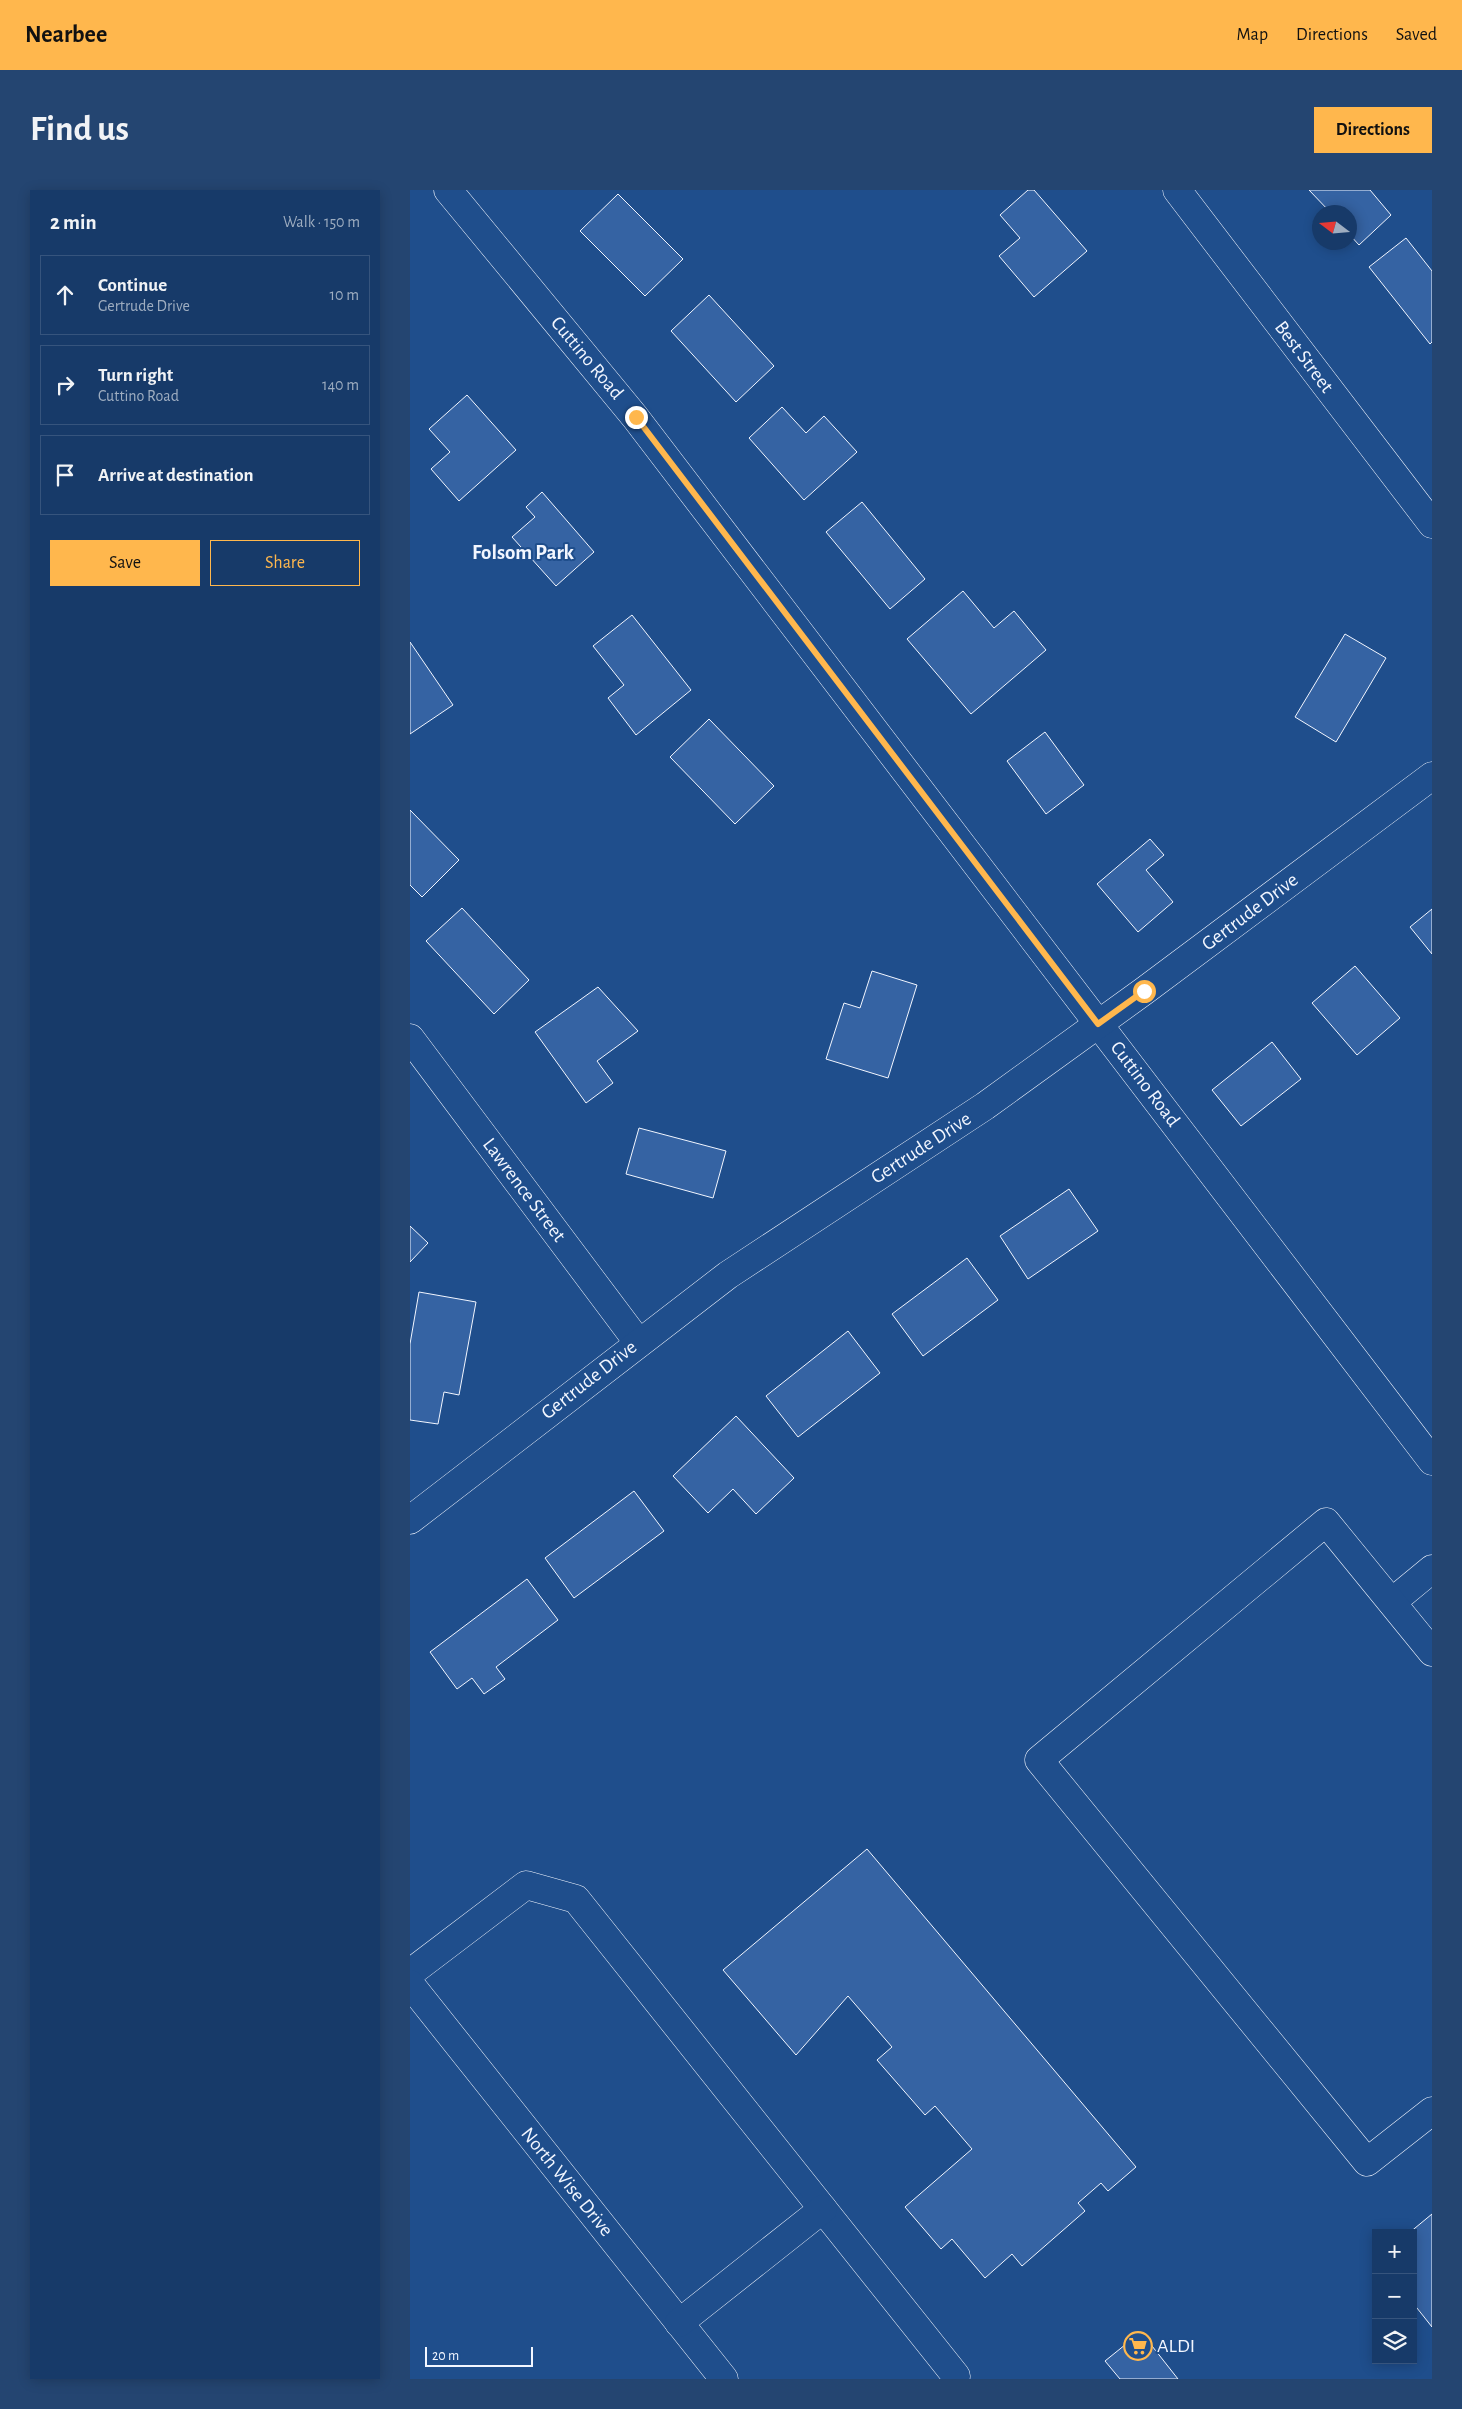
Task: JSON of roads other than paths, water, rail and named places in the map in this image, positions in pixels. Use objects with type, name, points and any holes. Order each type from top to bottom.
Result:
[{"type":"street","name":"Cuttino Road","points":[[448,190],[636,417],[1432,1460]]},
{"type":"street","name":"Best Street","points":[[1177,190],[1432,524]]},
{"type":"street","name":"Gertrude Drive","points":[[410,1520],[638,1342],[728,1275],[985,1106],[1432,776]]},
{"type":"street","name":"Lawrence Street","points":[[410,1038],[638,1342]]},
{"type":"street","points":[[1432,1652],[1326,1522],[1039,1760],[1367,2162],[1432,2111]]},
{"type":"street","points":[[1392,1602],[1432,1569]]},
{"type":"street","points":[[410,1973],[526,1885],[576,1899],[956,2376]]},
{"type":"street","name":"North Wise Drive","points":[[410,1984],[724,2379]]},
{"type":"street","points":[[679,2323],[822,2209]]},
{"type":"place","name":"ALDI","points":[[1138,2346]]},
{"type":"district","name":"Folsom Park","points":[[523,552]]}]
